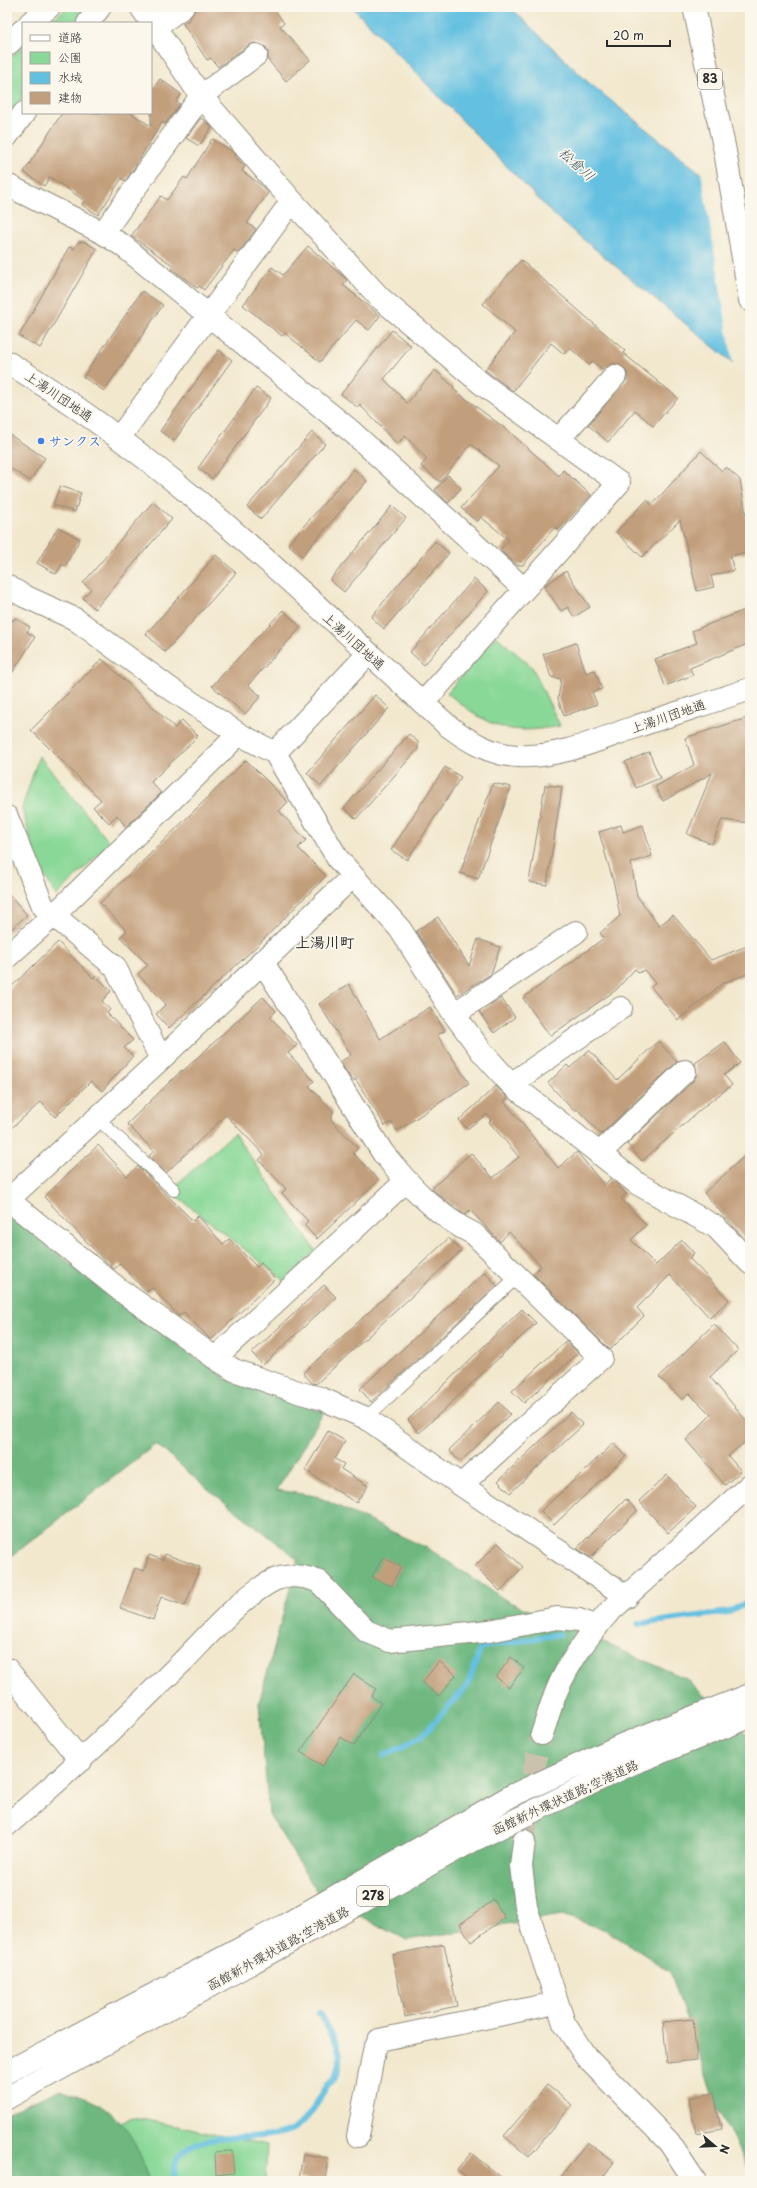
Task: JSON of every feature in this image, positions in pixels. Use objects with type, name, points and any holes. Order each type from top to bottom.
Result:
[{"type":"main road","points":[[31,22],[49,7]]},
{"type":"main road","points":[[89,22],[100,7]]},
{"type":"main road","points":[[141,7],[152,22]]},
{"type":"main road","points":[[155,27],[183,7]]},
{"type":"main road","name":"83","points":[[694,7],[725,151],[750,300]]},
{"type":"main road","points":[[152,23],[201,96],[292,201],[380,298],[482,384],[619,483],[423,703]]},
{"type":"main road","points":[[7,45],[22,31]]},
{"type":"main road","points":[[103,233],[201,96],[256,55]]},
{"type":"main road","points":[[7,136],[23,114]]},
{"type":"main road","points":[[7,186],[103,233],[122,245],[357,436],[524,588]]},
{"type":"main road","points":[[120,438],[292,201]]},
{"type":"main road","name":"上湯川団地通","points":[[7,362],[120,438],[184,489],[252,547],[368,654],[463,737],[500,753],[518,756],[563,751],[750,689]]},
{"type":"main road","points":[[559,439],[615,376]]},
{"type":"main road","points":[[7,586],[24,596],[75,619],[168,687],[239,734],[275,753],[338,859],[400,929],[454,1014],[482,1052],[511,1084],[638,1184],[716,1227],[750,1263]]},
{"type":"main road","points":[[275,753],[368,654]]},
{"type":"main road","points":[[7,957],[53,916],[239,734]]},
{"type":"main road","points":[[7,817],[43,906],[115,967],[161,1059]]},
{"type":"main road","points":[[353,876],[262,961],[161,1059],[7,1200],[120,1290],[215,1358],[234,1370],[320,1398],[366,1418],[460,1485],[627,1597]]},
{"type":"main road","points":[[454,1014],[576,932]]},
{"type":"main road","points":[[262,961],[383,1153],[406,1181],[457,1226],[474,1234],[601,1358],[460,1485]]},
{"type":"main road","points":[[511,1084],[620,1008]]},
{"type":"main road","points":[[599,1154],[685,1071]]},
{"type":"main road","points":[[215,1358],[406,1181]]},
{"type":"main road","points":[[542,1734],[556,1690],[567,1671],[608,1613],[750,1485]]},
{"type":"main road","points":[[7,1825],[81,1761],[241,1604],[273,1581],[287,1577],[309,1577],[319,1582],[366,1631],[390,1641],[489,1631],[557,1618],[574,1619],[597,1627]]},
{"type":"main road","points":[[7,1669],[81,1761]]},
{"type":"main road","name":"函館新外環状道路;空港道路","points":[[7,2072],[285,1924],[511,1796],[624,1744],[750,1695]]},
{"type":"main road","name":"函館新外環状道路;空港道路","points":[[7,2098],[472,1841],[629,1765],[750,1717]]},
{"type":"main road","points":[[524,1841],[521,1866],[526,1907],[564,2023],[586,2057],[669,2142],[695,2181]]},
{"type":"main road","points":[[358,2136],[374,2051],[379,2040],[546,2005]]},
{"type":"lane","points":[[97,1118],[174,1190]]},
{"type":"lane","points":[[366,1418],[517,1277]]},
{"type":"green space","points":[[68,7],[89,7],[78,22],[49,22]]},
{"type":"green space","points":[[22,47],[22,98],[7,119],[7,61]]},
{"type":"green space","points":[[496,636],[532,667],[560,726],[525,730],[499,726],[475,714],[447,693]]},
{"type":"green space","points":[[39,756],[110,843],[56,896],[36,860],[22,808]]},
{"type":"green space","points":[[234,1133],[316,1251],[285,1281],[174,1194],[175,1186]]},
{"type":"green space","points":[[7,1211],[110,1296],[230,1381],[324,1412],[277,1490],[316,1496],[429,1549],[507,1601],[685,1678],[750,1738],[750,2171],[716,2105],[670,1971],[606,1930],[562,1915],[407,1940],[319,1895],[269,1814],[259,1703],[298,1559],[208,1489],[156,1444],[8,1559]]},
{"type":"green space","points":[[61,2089],[91,2100],[106,2109],[122,2124],[134,2141],[142,2160],[147,2181],[7,2181],[7,2113]]},
{"type":"green space","points":[[132,2117],[267,2145],[265,2181],[19,2181]]},
{"type":"water","name":"松倉川","points":[[352,7],[510,7],[589,83],[750,213],[750,377],[555,216]]},
{"type":"pier","points":[[701,171],[750,210],[750,379],[733,365]]},
{"type":"building","points":[[199,7],[273,7],[284,23],[280,26],[310,60],[286,81],[268,60],[266,47],[255,43],[249,45],[218,67],[211,58],[207,60],[183,24],[190,19],[195,10]]},
{"type":"building","points":[[160,79],[181,94],[176,102],[180,104],[165,124],[162,122],[133,170],[125,181],[122,178],[98,215],[82,205],[85,201],[50,177],[44,186],[24,172],[61,114],[133,114],[151,126],[152,91]]},
{"type":"building","points":[[201,118],[212,127],[199,146],[186,138]]},
{"type":"building","points":[[212,139],[232,151],[236,155],[235,157],[245,166],[242,171],[261,185],[268,193],[247,223],[256,229],[238,253],[234,250],[204,290],[199,286],[197,288],[172,269],[174,266],[131,236],[161,196],[167,200],[184,177],[187,179]]},
{"type":"building","points":[[78,242],[85,242],[97,249],[40,348],[19,336],[69,247],[74,249]]},
{"type":"building","points":[[308,246],[347,280],[343,285],[380,316],[369,330],[356,320],[320,362],[285,333],[282,336],[243,305],[272,267],[283,275]]},
{"type":"building","points":[[521,260],[625,351],[623,353],[678,398],[653,426],[635,410],[608,442],[588,425],[627,379],[627,372],[618,364],[611,364],[603,370],[593,361],[589,365],[570,348],[564,354],[551,343],[513,391],[485,370],[515,332],[483,304]]},
{"type":"building","points":[[142,291],[163,305],[104,391],[83,377]]},
{"type":"building","points":[[392,330],[411,346],[384,379],[407,403],[435,370],[454,387],[453,389],[511,433],[559,476],[563,470],[591,495],[558,530],[555,527],[523,565],[517,565],[500,550],[509,540],[481,517],[477,522],[461,508],[499,466],[471,444],[440,482],[421,466],[427,459],[405,436],[397,444],[360,405],[358,408],[341,394]]},
{"type":"building","points":[[219,350],[232,360],[174,441],[160,431]]},
{"type":"building","points":[[256,388],[271,398],[212,479],[198,468]]},
{"type":"building","points":[[312,432],[325,444],[261,519],[247,507]]},
{"type":"building","points":[[7,433],[45,458],[30,481],[7,466]]},
{"type":"building","points":[[701,451],[722,471],[726,467],[740,480],[750,537],[750,552],[730,556],[734,570],[711,576],[714,587],[697,591],[680,520],[642,557],[616,532],[647,500],[652,505]]},
{"type":"building","points":[[354,469],[367,481],[302,556],[288,544]]},
{"type":"building","points":[[448,475],[461,488],[448,503],[435,490]]},
{"type":"building","points":[[60,486],[81,493],[75,512],[53,505]]},
{"type":"building","points":[[153,502],[172,519],[95,609],[83,598],[91,589],[83,583]]},
{"type":"building","points":[[392,506],[406,518],[344,592],[330,580]]},
{"type":"building","points":[[58,527],[80,539],[65,566],[62,564],[56,574],[37,563]]},
{"type":"building","points":[[435,541],[449,553],[384,629],[371,617]]},
{"type":"building","points":[[216,555],[236,573],[165,652],[146,634]]},
{"type":"building","points":[[566,571],[590,607],[574,617],[568,607],[561,611],[544,586]]},
{"type":"building","points":[[474,579],[488,591],[424,665],[410,652]]},
{"type":"building","points":[[750,608],[750,643],[690,668],[693,675],[665,686],[655,659],[697,643],[692,631]]},
{"type":"building","points":[[283,610],[301,627],[248,685],[261,696],[245,714],[212,686]]},
{"type":"building","points":[[7,616],[13,621],[15,618],[30,627],[27,632],[35,637],[7,681]]},
{"type":"building","points":[[576,643],[586,673],[595,670],[602,689],[592,692],[597,704],[564,716],[558,699],[561,679],[551,677],[543,654]]},
{"type":"building","points":[[102,659],[175,728],[182,720],[198,736],[151,782],[161,793],[126,827],[117,815],[109,823],[93,807],[101,800],[31,730]]},
{"type":"building","points":[[375,695],[389,708],[321,786],[307,773]]},
{"type":"building","points":[[750,717],[750,823],[722,820],[712,844],[687,834],[712,773],[663,801],[655,787],[694,765],[685,738]]},
{"type":"building","points":[[409,734],[418,742],[418,749],[356,819],[344,808]]},
{"type":"building","points":[[649,752],[660,778],[636,788],[625,762]]},
{"type":"building","points":[[246,760],[288,802],[279,811],[306,840],[298,848],[326,876],[260,943],[169,1028],[156,1014],[166,1004],[138,974],[148,965],[120,937],[127,931],[100,903]]},
{"type":"building","points":[[445,767],[461,777],[407,860],[391,850]]},
{"type":"building","points":[[493,783],[511,787],[478,879],[460,873]]},
{"type":"building","points":[[545,785],[562,787],[547,885],[529,882]]},
{"type":"building","points":[[621,825],[623,832],[643,825],[652,856],[631,863],[637,896],[659,926],[673,915],[711,960],[750,945],[750,973],[723,983],[678,1020],[651,987],[655,983],[644,970],[639,973],[635,969],[616,990],[550,1036],[523,998],[604,938],[600,933],[620,916],[614,884],[599,832]]},
{"type":"building","points":[[7,892],[27,915],[7,933]]},
{"type":"building","points":[[438,917],[469,966],[478,939],[500,947],[491,974],[457,995],[416,931]]},
{"type":"building","points":[[58,942],[93,978],[96,976],[111,991],[102,1001],[110,1010],[107,1013],[133,1040],[124,1048],[133,1056],[102,1091],[91,1081],[55,1117],[41,1102],[7,1132],[7,991]]},
{"type":"building","points":[[349,984],[380,1039],[430,1007],[445,1031],[437,1035],[469,1083],[397,1131],[391,1122],[385,1126],[356,1080],[352,1080],[340,1062],[351,1055],[319,1004]]},
{"type":"building","points":[[263,997],[276,1011],[270,1017],[297,1045],[288,1053],[314,1081],[309,1086],[333,1111],[331,1120],[358,1148],[353,1153],[379,1180],[317,1239],[304,1225],[308,1221],[282,1193],[286,1189],[259,1160],[264,1155],[226,1115],[166,1173],[149,1156],[154,1151],[127,1124],[182,1070],[183,1071]]},
{"type":"building","points":[[501,998],[515,1017],[494,1033],[479,1012]]},
{"type":"building","points":[[658,1041],[677,1062],[601,1134],[577,1109],[574,1111],[548,1083],[567,1065],[570,1068],[589,1050],[617,1080]]},
{"type":"building","points":[[725,1042],[740,1063],[724,1075],[732,1085],[707,1104],[642,1161],[627,1144],[694,1080],[697,1074],[695,1063]]},
{"type":"building","points":[[496,1086],[508,1098],[504,1101],[558,1168],[577,1152],[604,1185],[611,1178],[626,1194],[621,1199],[646,1225],[631,1240],[656,1265],[682,1240],[694,1253],[689,1258],[729,1300],[710,1318],[670,1275],[637,1308],[644,1316],[610,1350],[533,1274],[541,1266],[509,1232],[500,1242],[470,1210],[465,1215],[433,1190],[432,1188],[471,1153],[493,1178],[519,1157],[489,1122],[491,1120],[487,1114],[467,1129],[459,1120]]},
{"type":"building","points":[[98,1145],[127,1176],[138,1166],[193,1221],[198,1216],[223,1244],[229,1239],[257,1267],[261,1263],[275,1279],[211,1340],[184,1312],[179,1316],[152,1288],[147,1292],[120,1264],[114,1269],[44,1197]]},
{"type":"building","points":[[750,1151],[750,1245],[704,1193]]},
{"type":"building","points":[[449,1238],[461,1251],[316,1384],[312,1383],[303,1373]]},
{"type":"building","points":[[485,1272],[497,1286],[371,1402],[360,1389]]},
{"type":"building","points":[[324,1285],[336,1297],[263,1365],[252,1353]]},
{"type":"building","points":[[522,1309],[536,1323],[419,1433],[408,1420]]},
{"type":"building","points":[[714,1324],[738,1350],[710,1377],[750,1425],[750,1438],[728,1456],[741,1471],[725,1485],[686,1440],[711,1415],[689,1393],[683,1400],[659,1377]]},
{"type":"building","points":[[566,1341],[578,1353],[524,1403],[512,1391]]},
{"type":"building","points":[[499,1402],[510,1414],[460,1462],[449,1450]]},
{"type":"building","points":[[571,1412],[583,1425],[510,1493],[498,1481]]},
{"type":"building","points":[[328,1431],[345,1441],[335,1459],[344,1464],[341,1469],[368,1486],[356,1503],[305,1470]]},
{"type":"building","points":[[614,1443],[626,1456],[554,1525],[541,1511]]},
{"type":"building","points":[[667,1475],[696,1507],[668,1533],[639,1501]]},
{"type":"building","points":[[626,1499],[637,1511],[591,1557],[579,1550],[577,1548]]},
{"type":"building","points":[[498,1543],[523,1567],[500,1591],[475,1566]]},
{"type":"building","points":[[165,1554],[200,1567],[185,1606],[161,1597],[153,1620],[120,1608],[135,1568],[144,1571],[149,1555],[163,1560]]},
{"type":"building","points":[[383,1557],[401,1567],[391,1586],[372,1577]]},
{"type":"building","points":[[511,1657],[524,1668],[509,1687],[496,1677]]},
{"type":"building","points":[[439,1661],[456,1675],[439,1696],[422,1683]]},
{"type":"building","points":[[354,1674],[376,1689],[371,1696],[381,1703],[354,1746],[341,1737],[323,1766],[300,1752]]},
{"type":"building","points":[[494,1900],[505,1918],[471,1942],[460,1924]]},
{"type":"building","points":[[444,1944],[457,2006],[405,2017],[392,1955]]},
{"type":"building","points":[[693,2019],[697,2060],[667,2063],[663,2022]]},
{"type":"building","points":[[547,2085],[572,2105],[529,2157],[504,2136]]},
{"type":"building","points":[[714,2093],[721,2129],[696,2134],[689,2098]]},
{"type":"building","points":[[587,2142],[614,2162],[600,2181],[558,2181]]},
{"type":"building","points":[[232,2151],[234,2173],[216,2175],[215,2152]]},
{"type":"building","points":[[471,2153],[506,2181],[470,2181],[457,2170]]},
{"type":"building","points":[[303,2154],[328,2158],[325,2181],[299,2179]]},
{"type":"waterway","points":[[638,1624],[729,1612],[750,1601]]},
{"type":"waterway","points":[[384,1756],[422,1736],[468,1685],[481,1647],[560,1634]]},
{"type":"waterway","points":[[176,2181],[174,2176],[176,2163],[183,2152],[194,2145],[208,2140],[273,2135],[293,2129],[305,2120],[327,2085],[334,2079],[340,2062],[337,2045],[319,2013]]},
{"type":"tunnel","points":[[524,1841],[530,1786],[542,1734]]},
{"type":"place","name":"サンクス","points":[[41,441]]},
{"type":"district","name":"上湯川町","points":[[325,943]]}]
